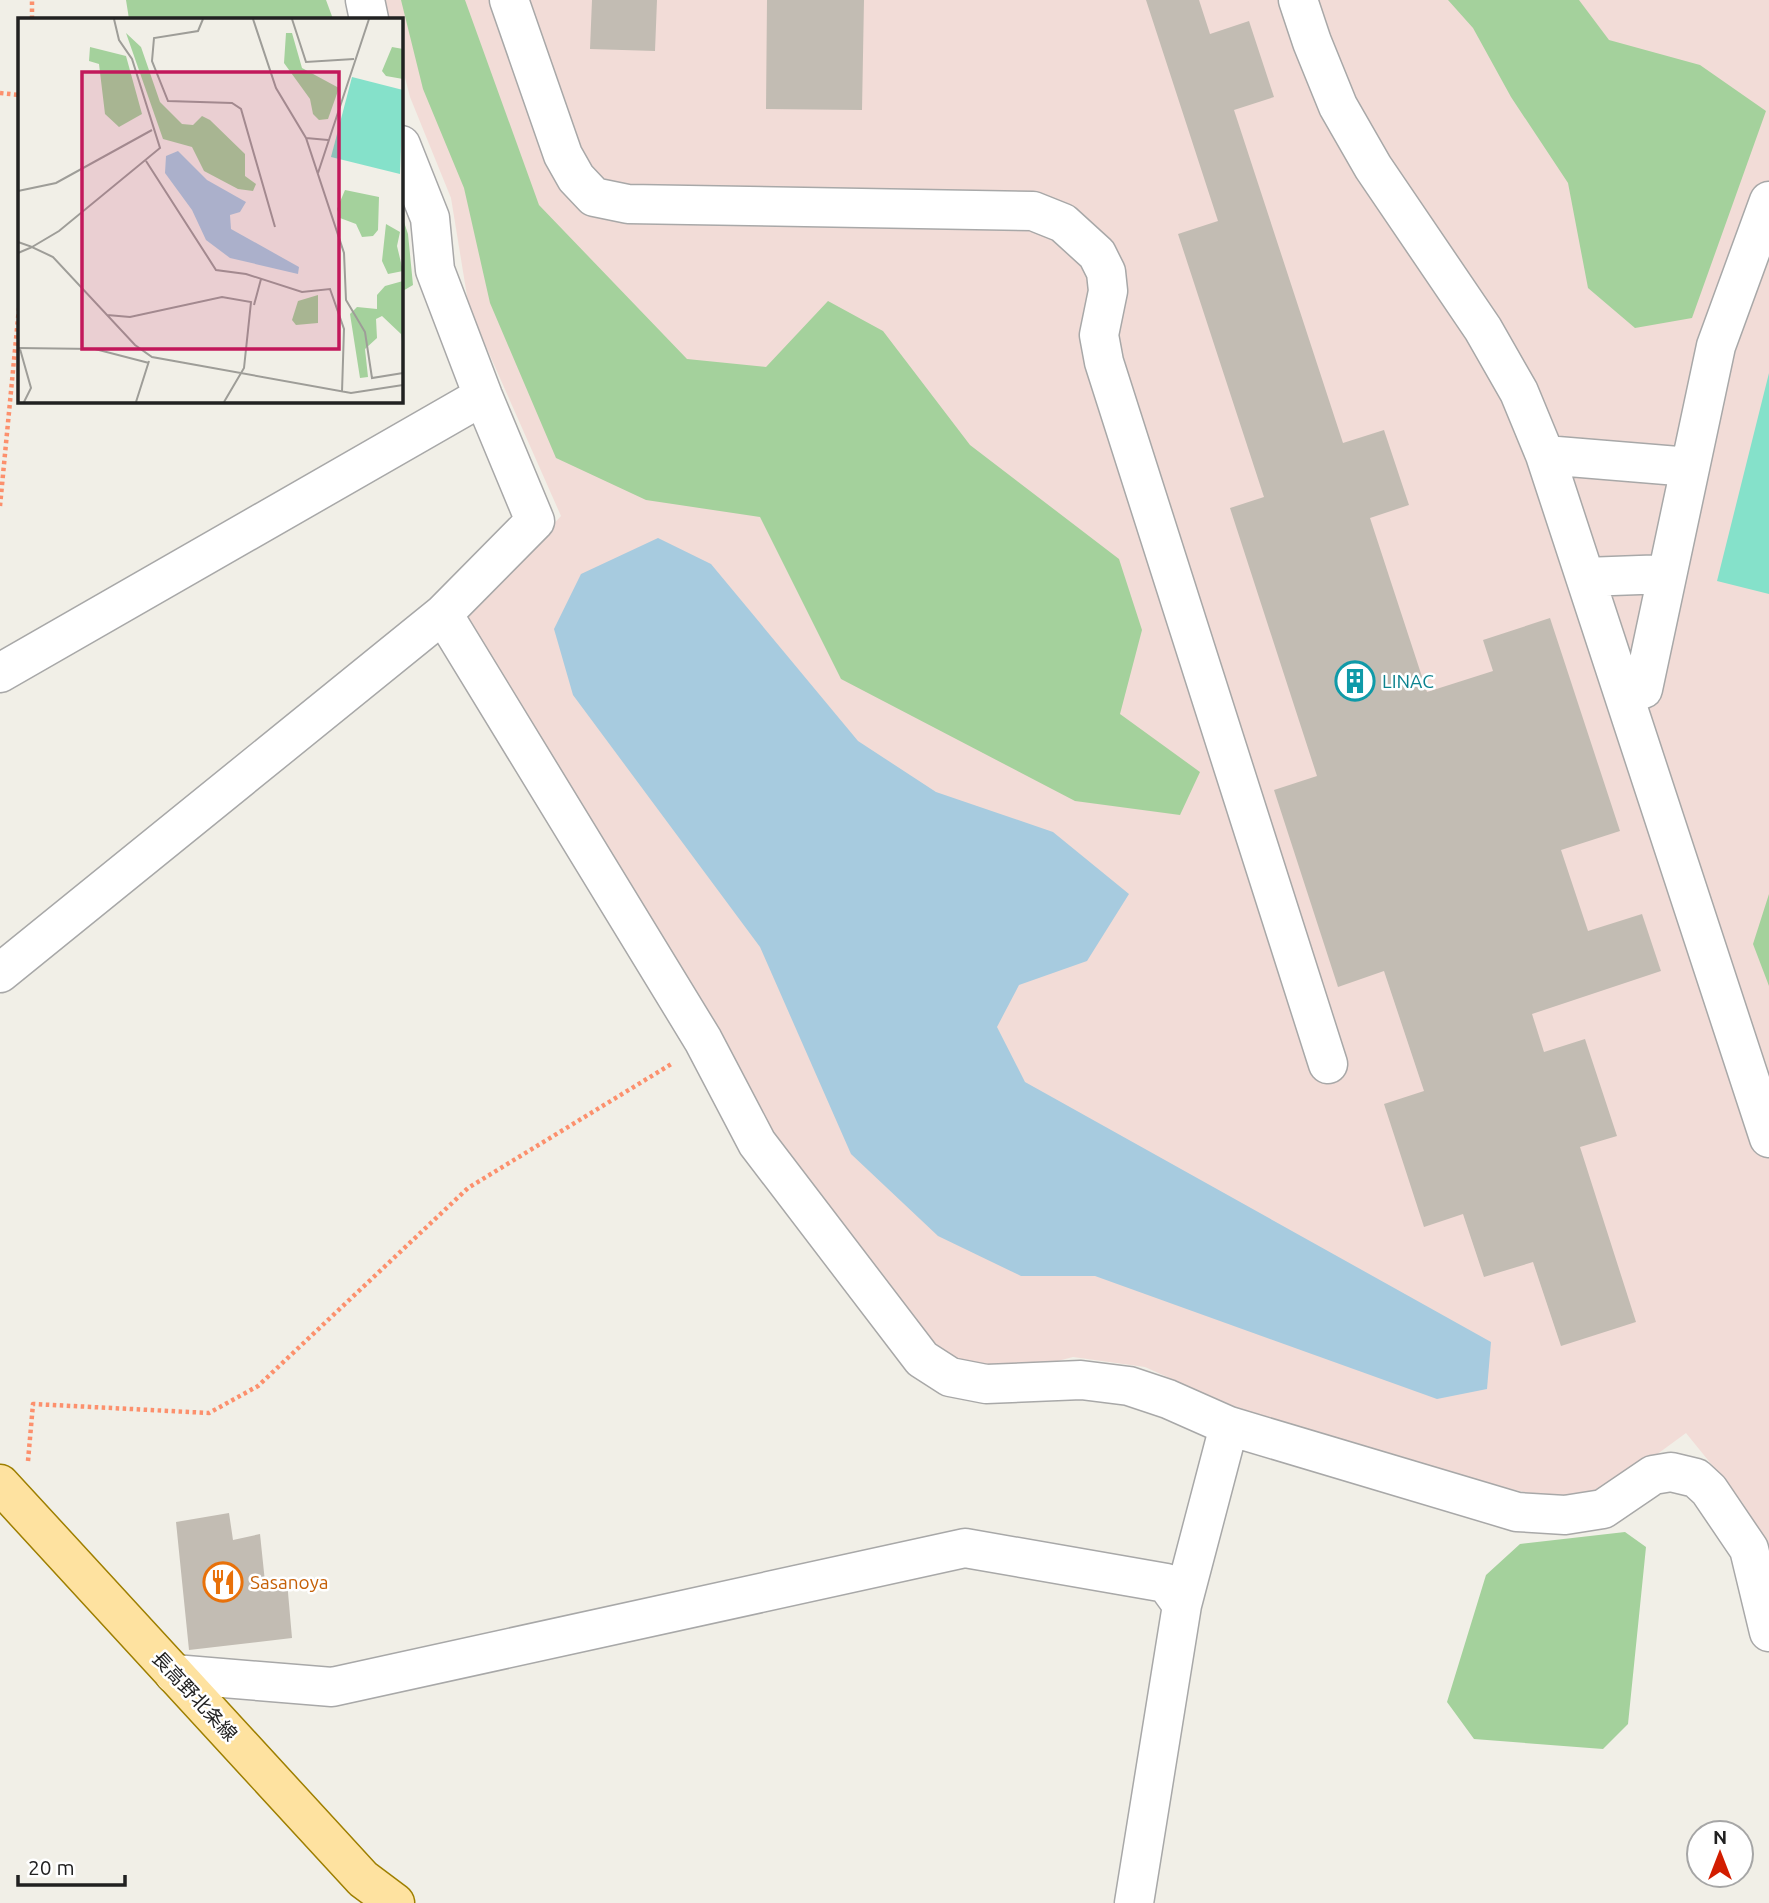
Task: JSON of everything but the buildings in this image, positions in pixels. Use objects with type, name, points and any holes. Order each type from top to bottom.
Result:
[{"type":"main road","name":"長高野北条線","points":[[0,1484],[363,1879],[394,1903]]},
{"type":"street","points":[[365,0],[369,18]]},
{"type":"street","points":[[509,0],[563,155],[576,178],[594,197],[628,204],[1033,211],[1063,223],[1097,254],[1106,272],[1108,291],[1099,335],[1104,362],[1328,1064]]},
{"type":"street","points":[[1298,0],[1338,106],[1373,167],[1483,329],[1518,392],[1545,455],[1769,1138]]},
{"type":"street","points":[[0,973],[443,614],[534,521],[482,396],[435,270],[430,218],[402,148]]},
{"type":"street","points":[[1625,696],[1643,689],[1716,346],[1769,201]]},
{"type":"street","points":[[0,673],[482,396]]},
{"type":"street","points":[[1545,455],[1690,467]]},
{"type":"street","points":[[1585,577],[1667,574]]},
{"type":"street","points":[[443,614],[702,1040],[757,1143],[922,1359],[950,1377],[985,1384],[1082,1380],[1129,1386],[1168,1399],[1229,1426],[1517,1512],[1565,1514],[1602,1509],[1653,1475],[1671,1472],[1696,1478],[1709,1490],[1749,1549],[1769,1632]]},
{"type":"street","points":[[1134,1903],[1182,1605],[1229,1426]]},
{"type":"street","points":[[174,1674],[332,1687],[964,1548],[1166,1583],[1182,1605]]},
{"type":"path","points":[[32,0],[32,18]]},
{"type":"path","points":[[0,93],[18,95]]},
{"type":"path","points":[[0,506],[18,318]]},
{"type":"path","points":[[27,1514],[27,1472],[33,1404],[209,1413],[258,1386],[468,1188],[674,1062],[702,1040]]},
{"type":"shaded area","points":[[385,0],[1769,0],[1769,1556],[1764,1537],[1742,1502],[1686,1433],[1611,1488],[1562,1501],[1310,1441],[1145,1367],[1073,1357],[1023,1370],[975,1367],[932,1350],[768,1131],[461,624],[561,516],[469,308],[451,198],[410,97],[402,66],[402,18],[390,18]]},
{"type":"green space","points":[[126,0],[326,0],[333,18],[129,18]]},
{"type":"green space","points":[[401,0],[465,0],[539,205],[687,359],[766,367],[828,301],[883,331],[970,445],[1119,559],[1142,630],[1120,714],[1200,772],[1180,815],[1075,801],[841,679],[760,517],[646,500],[556,458],[490,303],[464,188],[423,89]]},
{"type":"green space","points":[[1448,0],[1579,0],[1609,40],[1700,65],[1766,111],[1692,318],[1635,328],[1588,288],[1568,183],[1511,97],[1473,28]]},
{"type":"green space","points":[[402,216],[408,234],[413,285],[402,291]]},
{"type":"green space","points":[[1769,373],[1769,594],[1717,581]]},
{"type":"green space","points":[[1769,894],[1769,986],[1753,944]]},
{"type":"green space","points":[[1625,1532],[1646,1547],[1628,1724],[1603,1749],[1474,1739],[1447,1702],[1486,1575],[1520,1544]]},
{"type":"water","points":[[658,538],[711,564],[858,741],[936,792],[1053,832],[1129,894],[1087,961],[1019,985],[997,1027],[1025,1082],[1491,1342],[1487,1389],[1437,1399],[1095,1276],[1021,1276],[938,1236],[851,1154],[760,947],[573,695],[554,629],[581,574]]},
{"type":"place","name":"LINAC","points":[[1355,681]]},
{"type":"place","name":"Sasanoya","points":[[223,1582]]}]
